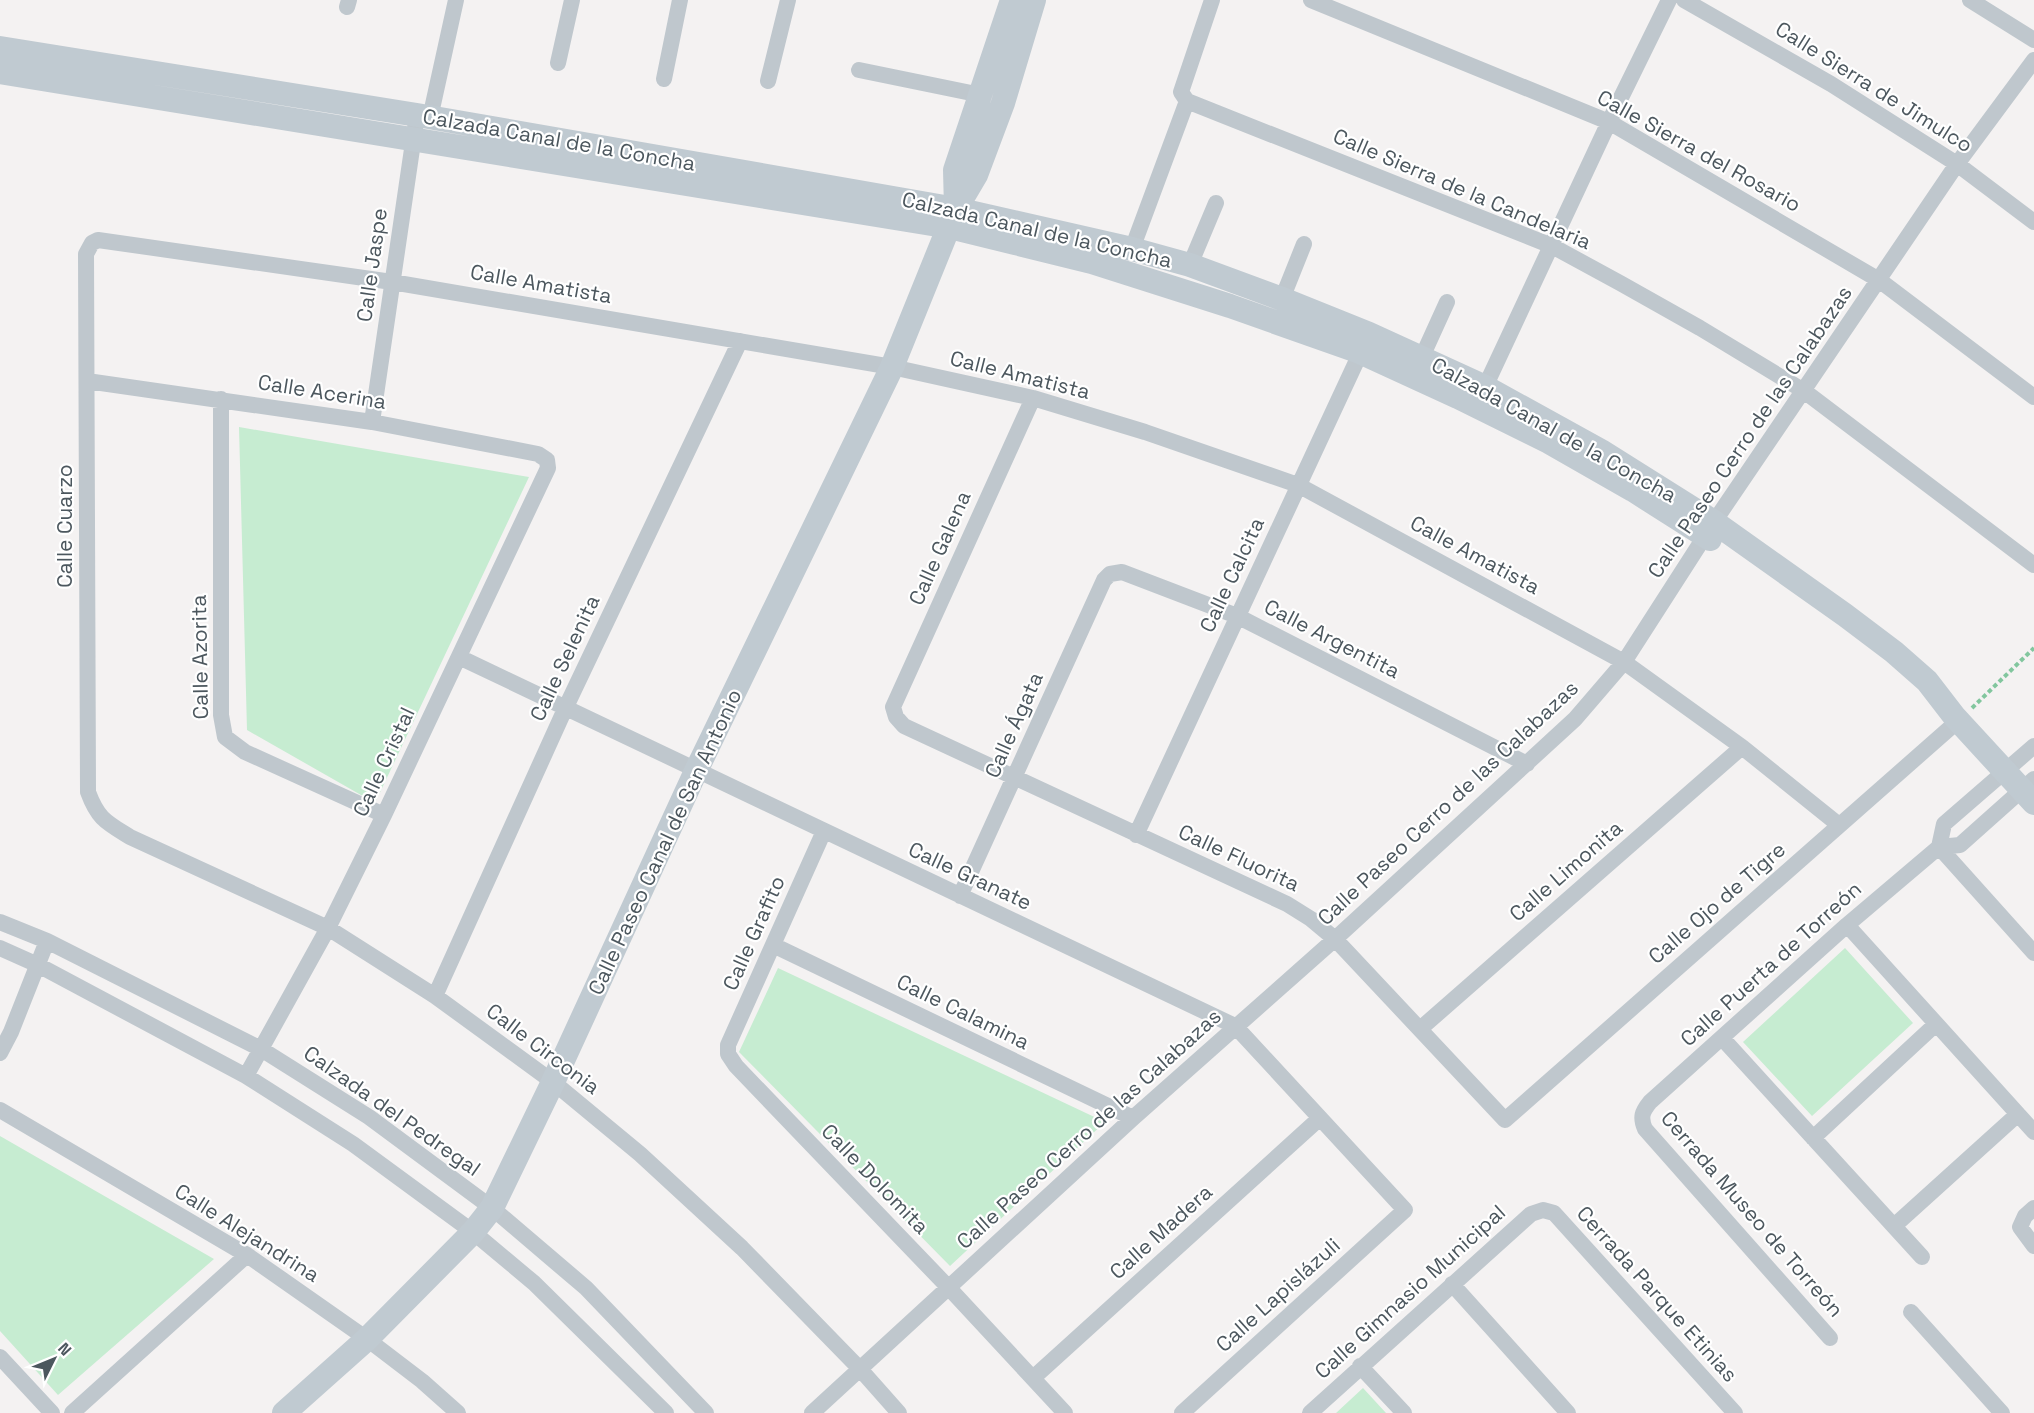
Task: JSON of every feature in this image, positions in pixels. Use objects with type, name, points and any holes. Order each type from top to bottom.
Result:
[{"type":"street","name":"Calle Jaspe","points":[[372,422],[413,140],[424,117],[456,0]]},
{"type":"street","points":[[558,63],[573,0]]},
{"type":"street","points":[[664,79],[680,0]]},
{"type":"street","points":[[768,81],[788,0]]},
{"type":"street","points":[[953,218],[955,170],[1012,0]]},
{"type":"street","name":"Calle Paseo Canal de San Antonio","points":[[284,1413],[367,1340],[473,1232],[492,1208],[553,1082],[696,771],[892,367],[953,218],[976,176],[1003,103],[1034,0]]},
{"type":"street","points":[[1132,249],[1187,100],[1180,92],[1212,0]]},
{"type":"street","name":"Calle Sierra del Rosario","points":[[1311,0],[1609,122],[1880,280],[2034,397]]},
{"type":"street","points":[[1485,387],[1609,122],[1669,0]]},
{"type":"street","name":"Calle Sierra de Jimulco","points":[[1684,0],[1832,84],[1957,164],[2034,222]]},
{"type":"street","points":[[1970,0],[2034,40]]},
{"type":"street","name":"Calzada Canal de la Concha","points":[[0,48],[424,117],[953,218],[1132,249],[1190,265],[1282,299],[1458,397],[1549,442],[1633,490],[1710,529]]},
{"type":"street","name":"Calle Paseo Cerro de las Calabazas","points":[[812,1413],[1575,719],[1624,662],[1710,529],[1957,164],[2034,60]]},
{"type":"street","points":[[859,70],[981,95]]},
{"type":"street","name":"Calzada Canal de la Concha","points":[[0,72],[413,140],[953,218],[1230,306],[1422,357],[1485,387],[1601,451],[1710,529],[1937,708],[1957,718],[2005,771],[2030,791]]},
{"type":"street","name":"Calle Sierra de la Candelaria","points":[[1187,100],[1552,246],[1700,328],[1804,391],[2034,565]]},
{"type":"street","points":[[1190,265],[1216,202]]},
{"type":"street","name":"Calle Amatista","points":[[92,243],[98,240],[392,282],[892,367],[1033,398],[1146,432],[1298,485],[1624,662],[1742,747],[1839,825]]},
{"type":"street","name":"Calle Cuarzo","points":[[92,243],[86,254],[88,792],[95,810]]},
{"type":"street","points":[[1282,299],[1304,244]]},
{"type":"street","points":[[1422,357],[1447,302]]},
{"type":"street","name":"Calle Selenita","points":[[435,996],[565,709],[740,340]]},
{"type":"street","name":"Calle Calcita","points":[[1136,835],[1364,343]]},
{"type":"street","name":"Calle Acerina","points":[[87,381],[372,422],[538,454],[546,460]]},
{"type":"street","name":"Calle Galena","points":[[896,717],[893,707],[1033,398]]},
{"type":"street","name":"Calle Azorita","points":[[221,399],[221,715],[225,737],[245,752],[384,815]]},
{"type":"street","name":"Calle Cristal","points":[[246,1076],[328,928],[384,815],[548,468],[546,460]]},
{"type":"street","name":"Calle Argentita","points":[[1110,574],[1122,572],[1238,616],[1527,764]]},
{"type":"street","name":"Calle Ágata","points":[[960,896],[1104,580],[1110,574]]},
{"type":"street","name":"Calle Granate","points":[[459,657],[1235,1026],[1406,1210]]},
{"type":"street","name":"Calle Fluorita","points":[[896,717],[904,726],[1287,904],[1311,919],[1335,939],[1505,1120]]},
{"type":"street","name":"Calle Ojo de Tigre","points":[[1505,1120],[1957,718]]},
{"type":"street","name":"Calle Puerta de Torreón","points":[[1939,847],[1944,824],[2034,746]]},
{"type":"street","name":"Calle Limonita","points":[[1420,1029],[1742,747]]},
{"type":"street","name":"Calle Puerta de Torreón","points":[[1641,1119],[1643,1111],[1650,1102],[1847,925],[1939,847],[1960,844],[2030,791]]},
{"type":"street","name":"Calle Circonia","points":[[95,810],[105,821],[130,837],[328,928],[435,996],[553,1082],[640,1154],[742,1248],[860,1369],[899,1413]]},
{"type":"street","name":"Calle Grafito","points":[[728,1054],[728,1045],[824,831]]},
{"type":"street","points":[[1939,847],[2034,953]]},
{"type":"street","name":"Calzada del Pedregal","points":[[0,922],[47,941],[261,1049],[369,1117],[492,1208],[586,1288],[706,1413]]},
{"type":"street","points":[[1847,925],[2034,1132]]},
{"type":"street","points":[[0,1053],[39,965],[47,941]]},
{"type":"street","name":"Calle Calamina","points":[[773,945],[1133,1119]]},
{"type":"street","points":[[0,948],[39,965],[246,1076],[353,1144],[473,1232],[534,1283],[666,1413]]},
{"type":"street","points":[[1813,1138],[1936,1024]]},
{"type":"street","points":[[1722,1038],[1922,1257]]},
{"type":"street","name":"Calle Dolomita","points":[[728,1054],[736,1066],[949,1288],[1065,1413]]},
{"type":"street","name":"Calle Alejandrina","points":[[0,1110],[247,1255],[422,1381],[458,1413]]},
{"type":"street","points":[[1894,1226],[2018,1114]]},
{"type":"street","name":"Calle Madera","points":[[1033,1378],[1320,1118]]},
{"type":"street","name":"Cerrada Museo de Torreón","points":[[1641,1119],[1645,1129],[1830,1338]]},
{"type":"street","points":[[2034,1208],[2025,1216],[2020,1227],[2034,1246]]},
{"type":"street","name":"Calle Lapislázuli","points":[[1182,1413],[1406,1210]]},
{"type":"street","name":"Calle Gimnasio Municipal","points":[[1310,1413],[1531,1214],[1543,1210]]},
{"type":"street","name":"Cerrada Parque Etinias","points":[[1543,1210],[1554,1213],[1735,1413]]},
{"type":"street","points":[[72,1413],[247,1255]]},
{"type":"street","points":[[1452,1284],[1568,1413]]},
{"type":"street","points":[[1911,1312],[2002,1413]]},
{"type":"street","points":[[0,1357],[52,1413]]},
{"type":"street","points":[[1360,1366],[1404,1413]]},
{"type":"path","points":[[1957,718],[2034,648]]},
{"type":"green space","points":[[239,427],[529,477],[375,803],[247,730]]},
{"type":"green space","points":[[1845,948],[1913,1023],[1812,1116],[1743,1042]]},
{"type":"green space","points":[[778,968],[1105,1122],[950,1266],[739,1052]]},
{"type":"green space","points":[[0,1136],[214,1259],[58,1395],[0,1331]]},
{"type":"green space","points":[[1363,1388],[1386,1413],[1336,1413]]}]
